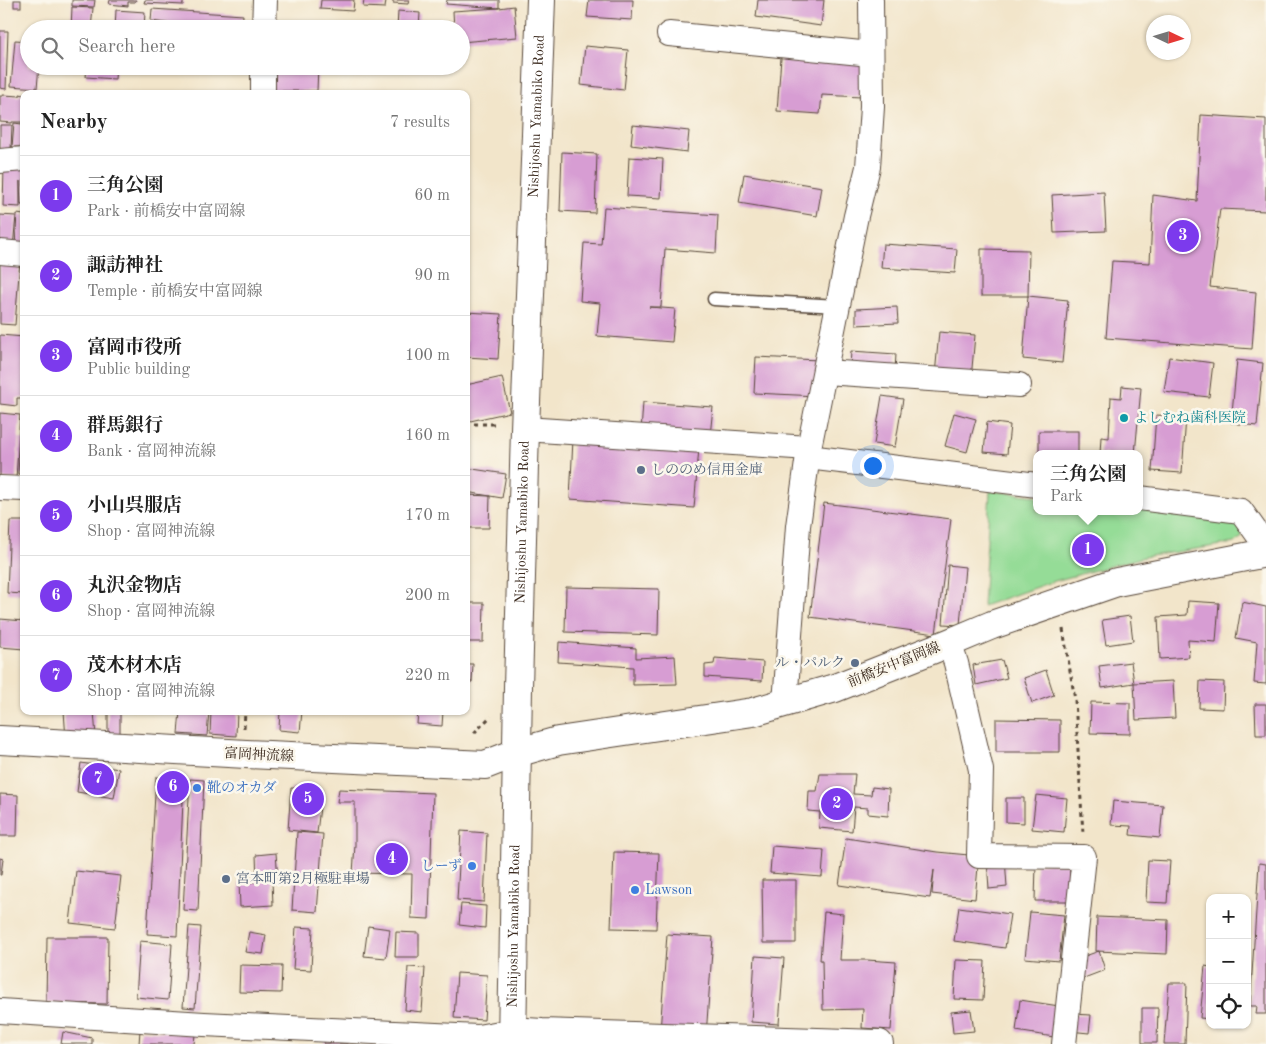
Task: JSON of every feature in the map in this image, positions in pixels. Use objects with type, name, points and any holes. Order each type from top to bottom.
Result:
[{"type":"main road","name":"Nishijoshu Yamabiko Road","points":[[512,1038],[516,753],[541,0]]},
{"type":"main road","name":"前橋安中富岡線","points":[[516,753],[558,741],[753,712],[835,688],[992,625],[1117,582],[1266,553]]},
{"type":"main road","name":"富岡神流線","points":[[0,740],[485,765],[516,753]]},
{"type":"main road","points":[[512,1038],[552,1034],[879,1044]]},
{"type":"street","points":[[264,20],[265,0]]},
{"type":"street","points":[[785,703],[798,526],[808,452],[856,216],[868,167],[872,107],[871,0]]},
{"type":"street","points":[[669,34],[871,54]]},
{"type":"street","points":[[262,90],[263,75]]},
{"type":"street","points":[[0,161],[20,159]]},
{"type":"street","points":[[0,252],[20,254]]},
{"type":"street","points":[[825,372],[1019,386]]},
{"type":"street","points":[[526,427],[808,452],[1033,484]]},
{"type":"street","points":[[0,488],[20,489]]},
{"type":"street","points":[[1143,499],[1241,511],[1266,546]]},
{"type":"street","points":[[949,643],[956,663],[981,770],[979,856],[1084,857],[1064,1044]]},
{"type":"street","points":[[0,1011],[202,1034],[478,1036],[512,1038]]},
{"type":"lane","points":[[714,300],[838,306]]},
{"type":"path","points":[[470,424],[526,427]]},
{"type":"path","points":[[1062,622],[1075,700],[1084,857]]},
{"type":"green space","points":[[990,491],[1033,496],[1033,515],[1143,515],[1143,506],[1229,516],[1241,524],[1242,537],[1235,543],[1144,557],[1051,582],[983,606]]},
{"type":"building","points":[[14,0],[21,0],[21,7],[14,7]]},
{"type":"building","points":[[72,0],[95,0],[94,7],[72,6]]},
{"type":"building","points":[[110,0],[136,0],[135,2],[128,2],[128,6],[109,4]]},
{"type":"building","points":[[145,0],[183,0],[183,5],[144,3]]},
{"type":"building","points":[[321,0],[354,0],[353,11],[320,9]]},
{"type":"building","points":[[364,0],[386,0],[385,8],[363,7]]},
{"type":"building","points":[[393,0],[409,0],[408,4],[393,3]]},
{"type":"building","points":[[447,0],[499,0],[499,8],[446,4]]},
{"type":"building","points":[[589,0],[633,0],[632,20],[587,17]]},
{"type":"building","points":[[758,0],[824,0],[821,26],[756,17]]},
{"type":"building","points":[[514,6],[517,37],[470,41],[470,20],[454,20],[453,11]]},
{"type":"building","points":[[72,7],[93,8],[92,20],[71,20]]},
{"type":"building","points":[[152,9],[243,15],[243,20],[151,20]]},
{"type":"building","points":[[116,10],[145,12],[145,20],[115,20]]},
{"type":"building","points":[[398,11],[420,13],[420,20],[398,20]]},
{"type":"building","points":[[0,31],[8,31],[6,89],[0,88]]},
{"type":"building","points":[[15,40],[20,40],[20,75],[38,75],[37,88],[11,86]]},
{"type":"building","points":[[864,43],[861,97],[822,95],[820,114],[777,111],[782,45]]},
{"type":"building","points":[[585,46],[628,50],[624,90],[581,85]]},
{"type":"building","points":[[86,75],[115,75],[115,79],[86,77]]},
{"type":"building","points":[[266,75],[318,75],[317,90],[266,90]]},
{"type":"building","points":[[0,96],[20,96],[20,122],[0,122]]},
{"type":"building","points":[[1201,115],[1266,119],[1266,211],[1220,209],[1210,287],[1256,292],[1252,349],[1106,338],[1112,261],[1150,263],[1153,195],[1197,201]]},
{"type":"building","points":[[14,123],[20,124],[20,147],[12,147]]},
{"type":"building","points":[[0,125],[12,125],[11,149],[0,149]]},
{"type":"building","points":[[633,125],[689,131],[687,152],[631,145]]},
{"type":"building","points":[[562,152],[597,154],[595,213],[560,211]]},
{"type":"building","points":[[629,157],[663,159],[661,198],[627,196]]},
{"type":"building","points":[[20,166],[20,207],[3,206],[4,168]]},
{"type":"building","points":[[744,174],[822,187],[817,216],[739,203]]},
{"type":"building","points":[[1104,192],[1106,231],[1054,233],[1052,195]]},
{"type":"building","points":[[604,207],[718,215],[716,253],[665,249],[661,307],[649,307],[675,309],[672,342],[597,336],[600,303],[580,301],[584,243],[601,244]]},
{"type":"building","points":[[17,214],[20,214],[20,246],[15,246]]},
{"type":"building","points":[[0,215],[16,216],[13,247],[0,246]]},
{"type":"building","points":[[883,244],[957,249],[955,273],[881,268]]},
{"type":"building","points":[[981,249],[1029,250],[1028,296],[981,296]]},
{"type":"building","points":[[20,261],[15,325],[0,324],[0,264]]},
{"type":"building","points":[[1028,296],[1068,300],[1062,363],[1023,359]]},
{"type":"building","points":[[897,307],[898,323],[856,325],[856,309]]},
{"type":"building","points":[[470,312],[501,314],[498,359],[470,357]]},
{"type":"building","points":[[939,332],[975,335],[971,379],[935,375]]},
{"type":"building","points":[[0,335],[20,337],[20,398],[17,398],[17,406],[0,404]]},
{"type":"building","points":[[851,351],[896,354],[895,371],[850,368]]},
{"type":"building","points":[[756,357],[819,360],[817,396],[754,393]]},
{"type":"building","points":[[1169,357],[1213,363],[1209,397],[1164,392]]},
{"type":"building","points":[[1237,360],[1263,363],[1257,426],[1231,423]]},
{"type":"building","points":[[502,377],[510,412],[470,421],[470,384]]},
{"type":"building","name":"よしむね歯科医院","points":[[1122,386],[1141,388],[1135,450],[1100,450],[1101,437],[1109,438],[1111,397],[1121,398]]},
{"type":"building","points":[[882,396],[903,399],[895,447],[874,444]]},
{"type":"building","points":[[643,402],[713,407],[710,436],[641,432]]},
{"type":"building","points":[[0,413],[20,415],[16,479],[0,478]]},
{"type":"building","points":[[954,413],[976,419],[967,452],[945,446]]},
{"type":"building","points":[[1156,415],[1186,417],[1182,473],[1152,471]]},
{"type":"building","points":[[987,422],[1010,425],[1007,454],[984,452]]},
{"type":"building","points":[[1039,431],[1078,431],[1078,450],[1039,450]]},
{"type":"building","points":[[20,439],[20,474],[18,474]]},
{"type":"building","points":[[573,439],[699,448],[694,508],[570,499]]},
{"type":"building","points":[[470,469],[506,474],[502,498],[470,493]]},
{"type":"building","points":[[470,495],[490,496],[489,528],[470,528]]},
{"type":"building","points":[[824,503],[951,519],[936,634],[810,617]]},
{"type":"building","points":[[10,521],[20,521],[20,594],[7,593]]},
{"type":"building","points":[[948,565],[965,567],[960,625],[943,624]]},
{"type":"building","points":[[566,587],[659,589],[658,635],[565,632]]},
{"type":"building","points":[[1188,601],[1219,603],[1216,642],[1188,640],[1189,657],[1160,659],[1158,617],[1187,615]]},
{"type":"building","points":[[1242,602],[1266,607],[1266,684],[1254,683],[1257,642],[1236,638]]},
{"type":"building","points":[[470,603],[484,603],[483,642],[470,642]]},
{"type":"building","points":[[1130,616],[1133,641],[1106,645],[1102,620]]},
{"type":"building","points":[[0,619],[20,621],[20,649],[0,647]]},
{"type":"building","points":[[559,642],[636,648],[636,658],[675,656],[677,684],[633,685],[633,667],[558,662]]},
{"type":"building","points":[[715,658],[763,662],[762,681],[705,677],[705,665],[714,664]]},
{"type":"building","points":[[1002,660],[1007,678],[976,685],[973,665]]},
{"type":"building","points":[[1131,662],[1134,683],[1102,688],[1099,666]]},
{"type":"building","points":[[470,664],[473,664],[472,682],[470,682]]},
{"type":"building","points":[[1046,670],[1054,695],[1032,703],[1024,678]]},
{"type":"building","points":[[1173,681],[1175,718],[1136,720],[1134,683]]},
{"type":"building","points":[[1200,681],[1224,682],[1223,709],[1199,708]]},
{"type":"building","points":[[1091,702],[1130,703],[1130,734],[1090,733]]},
{"type":"building","points":[[1255,704],[1266,704],[1266,735],[1256,735]]},
{"type":"building","points":[[64,715],[94,715],[96,737],[66,739]]},
{"type":"building","points":[[108,715],[120,715],[120,737],[108,737]]},
{"type":"building","points":[[180,715],[209,715],[207,736],[178,734]]},
{"type":"building","points":[[211,715],[237,715],[236,736],[210,734]]},
{"type":"building","points":[[280,715],[302,715],[300,732],[279,730]]},
{"type":"building","points":[[418,715],[443,715],[442,726],[417,724]]},
{"type":"building","points":[[996,719],[1060,720],[1060,752],[996,752]]},
{"type":"building","points":[[81,763],[119,769],[114,798],[77,792]]},
{"type":"building","points":[[820,774],[855,774],[853,794],[871,795],[872,787],[889,789],[888,816],[868,814],[868,808],[854,807],[852,831],[819,828],[820,812],[808,811],[809,791],[817,791]]},
{"type":"building","points":[[156,777],[184,778],[177,936],[147,934]]},
{"type":"building","points":[[190,779],[204,780],[198,911],[183,910]]},
{"type":"building","points":[[291,788],[322,789],[317,833],[288,830]]},
{"type":"building","points":[[339,789],[433,793],[429,919],[411,918],[412,874],[353,873],[355,802],[337,802]]},
{"type":"building","points":[[0,794],[18,795],[17,836],[0,836]]},
{"type":"building","points":[[1036,795],[1067,798],[1064,832],[1032,829]]},
{"type":"building","points":[[1006,798],[1024,798],[1024,823],[1006,822]]},
{"type":"building","points":[[1113,801],[1163,805],[1160,838],[1130,835],[1131,826],[1111,825]]},
{"type":"building","name":"しーず","points":[[461,831],[487,833],[484,902],[457,900]]},
{"type":"building","points":[[297,832],[323,834],[317,912],[292,910]]},
{"type":"building","points":[[846,838],[937,852],[979,856],[975,899],[932,894],[934,870],[930,898],[839,885]]},
{"type":"building","points":[[772,846],[824,850],[822,877],[770,873]]},
{"type":"building","name":"Lawson","points":[[614,852],[659,853],[656,929],[611,928]]},
{"type":"building","points":[[276,853],[278,880],[272,881],[273,905],[240,907],[239,882],[257,882],[256,855]]},
{"type":"building","points":[[0,858],[3,859],[1,875],[0,875]]},
{"type":"building","points":[[1005,858],[1007,887],[989,889],[987,860]]},
{"type":"building","points":[[1148,860],[1170,861],[1167,903],[1146,902]]},
{"type":"building","points":[[1259,863],[1266,864],[1266,1014],[1256,1014],[1257,1006],[1251,1006]]},
{"type":"building","points":[[1036,864],[1070,864],[1069,901],[1035,901]]},
{"type":"building","points":[[76,871],[121,876],[115,928],[70,923]]},
{"type":"building","points":[[762,880],[796,880],[796,943],[763,943]]},
{"type":"building","points":[[461,904],[486,906],[485,928],[459,925]]},
{"type":"building","points":[[959,907],[1010,914],[1005,948],[954,941]]},
{"type":"building","points":[[824,912],[843,914],[840,960],[896,962],[891,1030],[862,1028],[863,1009],[823,1010],[822,960],[820,960]]},
{"type":"building","points":[[1030,912],[1064,915],[1059,961],[1025,958]]},
{"type":"building","points":[[1097,917],[1168,920],[1167,954],[1096,951]]},
{"type":"building","points":[[189,926],[201,927],[195,1008],[183,1007]]},
{"type":"building","points":[[368,926],[390,929],[386,958],[364,956]]},
{"type":"building","points":[[296,927],[313,928],[311,970],[293,969]]},
{"type":"building","points":[[249,932],[266,935],[263,954],[245,952]]},
{"type":"building","points":[[396,932],[419,933],[419,957],[395,957]]},
{"type":"building","points":[[667,934],[713,937],[706,1036],[660,1032]]},
{"type":"building","points":[[47,937],[108,937],[107,1004],[46,1003]]},
{"type":"building","points":[[140,941],[172,944],[168,1000],[136,997]]},
{"type":"building","points":[[1099,951],[1105,970],[1084,978],[1077,959]]},
{"type":"building","points":[[755,956],[784,958],[779,1024],[751,1022]]},
{"type":"building","points":[[956,960],[985,961],[983,1000],[954,999]]},
{"type":"building","points":[[240,965],[282,966],[281,993],[239,992]]},
{"type":"building","points":[[1205,966],[1206,1019],[1200,1018]]},
{"type":"building","points":[[408,967],[425,968],[422,1012],[405,1010]]},
{"type":"building","points":[[457,973],[487,975],[484,1020],[454,1018]]},
{"type":"building","points":[[1169,983],[1187,983],[1185,1044],[1164,1044]]},
{"type":"building","points":[[1020,1000],[1059,1006],[1054,1037],[1016,1031]]},
{"type":"building","points":[[1142,1008],[1158,1008],[1157,1043],[1142,1043]]},
{"type":"building","points":[[971,1010],[974,1031],[953,1033],[951,1012]]},
{"type":"building","points":[[1070,1014],[1091,1015],[1089,1033],[1069,1031]]},
{"type":"building","points":[[140,1030],[195,1034],[194,1044],[139,1044]]},
{"type":"building","points":[[63,1032],[92,1038],[92,1044],[61,1044]]},
{"type":"building","points":[[325,1038],[347,1042],[347,1044],[324,1044]]},
{"type":"place","name":"富岡市役所","points":[[1183,236]]},
{"type":"place","name":"よしむね歯科医院","points":[[1124,418]]},
{"type":"place","name":"しののめ信用金庫","points":[[641,470]]},
{"type":"place","name":"三角公園","points":[[1088,550]]},
{"type":"place","name":"ル・パルク","points":[[855,663]]},
{"type":"place","name":"茂木材木店","points":[[98,779]]},
{"type":"place","name":"丸沢金物店","points":[[173,787]]},
{"type":"place","name":"靴のオカダ","points":[[197,788]]},
{"type":"place","name":"小山呉服店","points":[[308,799]]},
{"type":"place","name":"諏訪神社","points":[[837,804]]},
{"type":"place","name":"群馬銀行","points":[[392,859]]},
{"type":"place","name":"しーず","points":[[472,866]]},
{"type":"place","name":"宮本町第2月極駐車場","points":[[226,879]]},
{"type":"place","name":"Lawson","points":[[635,890]]}]
